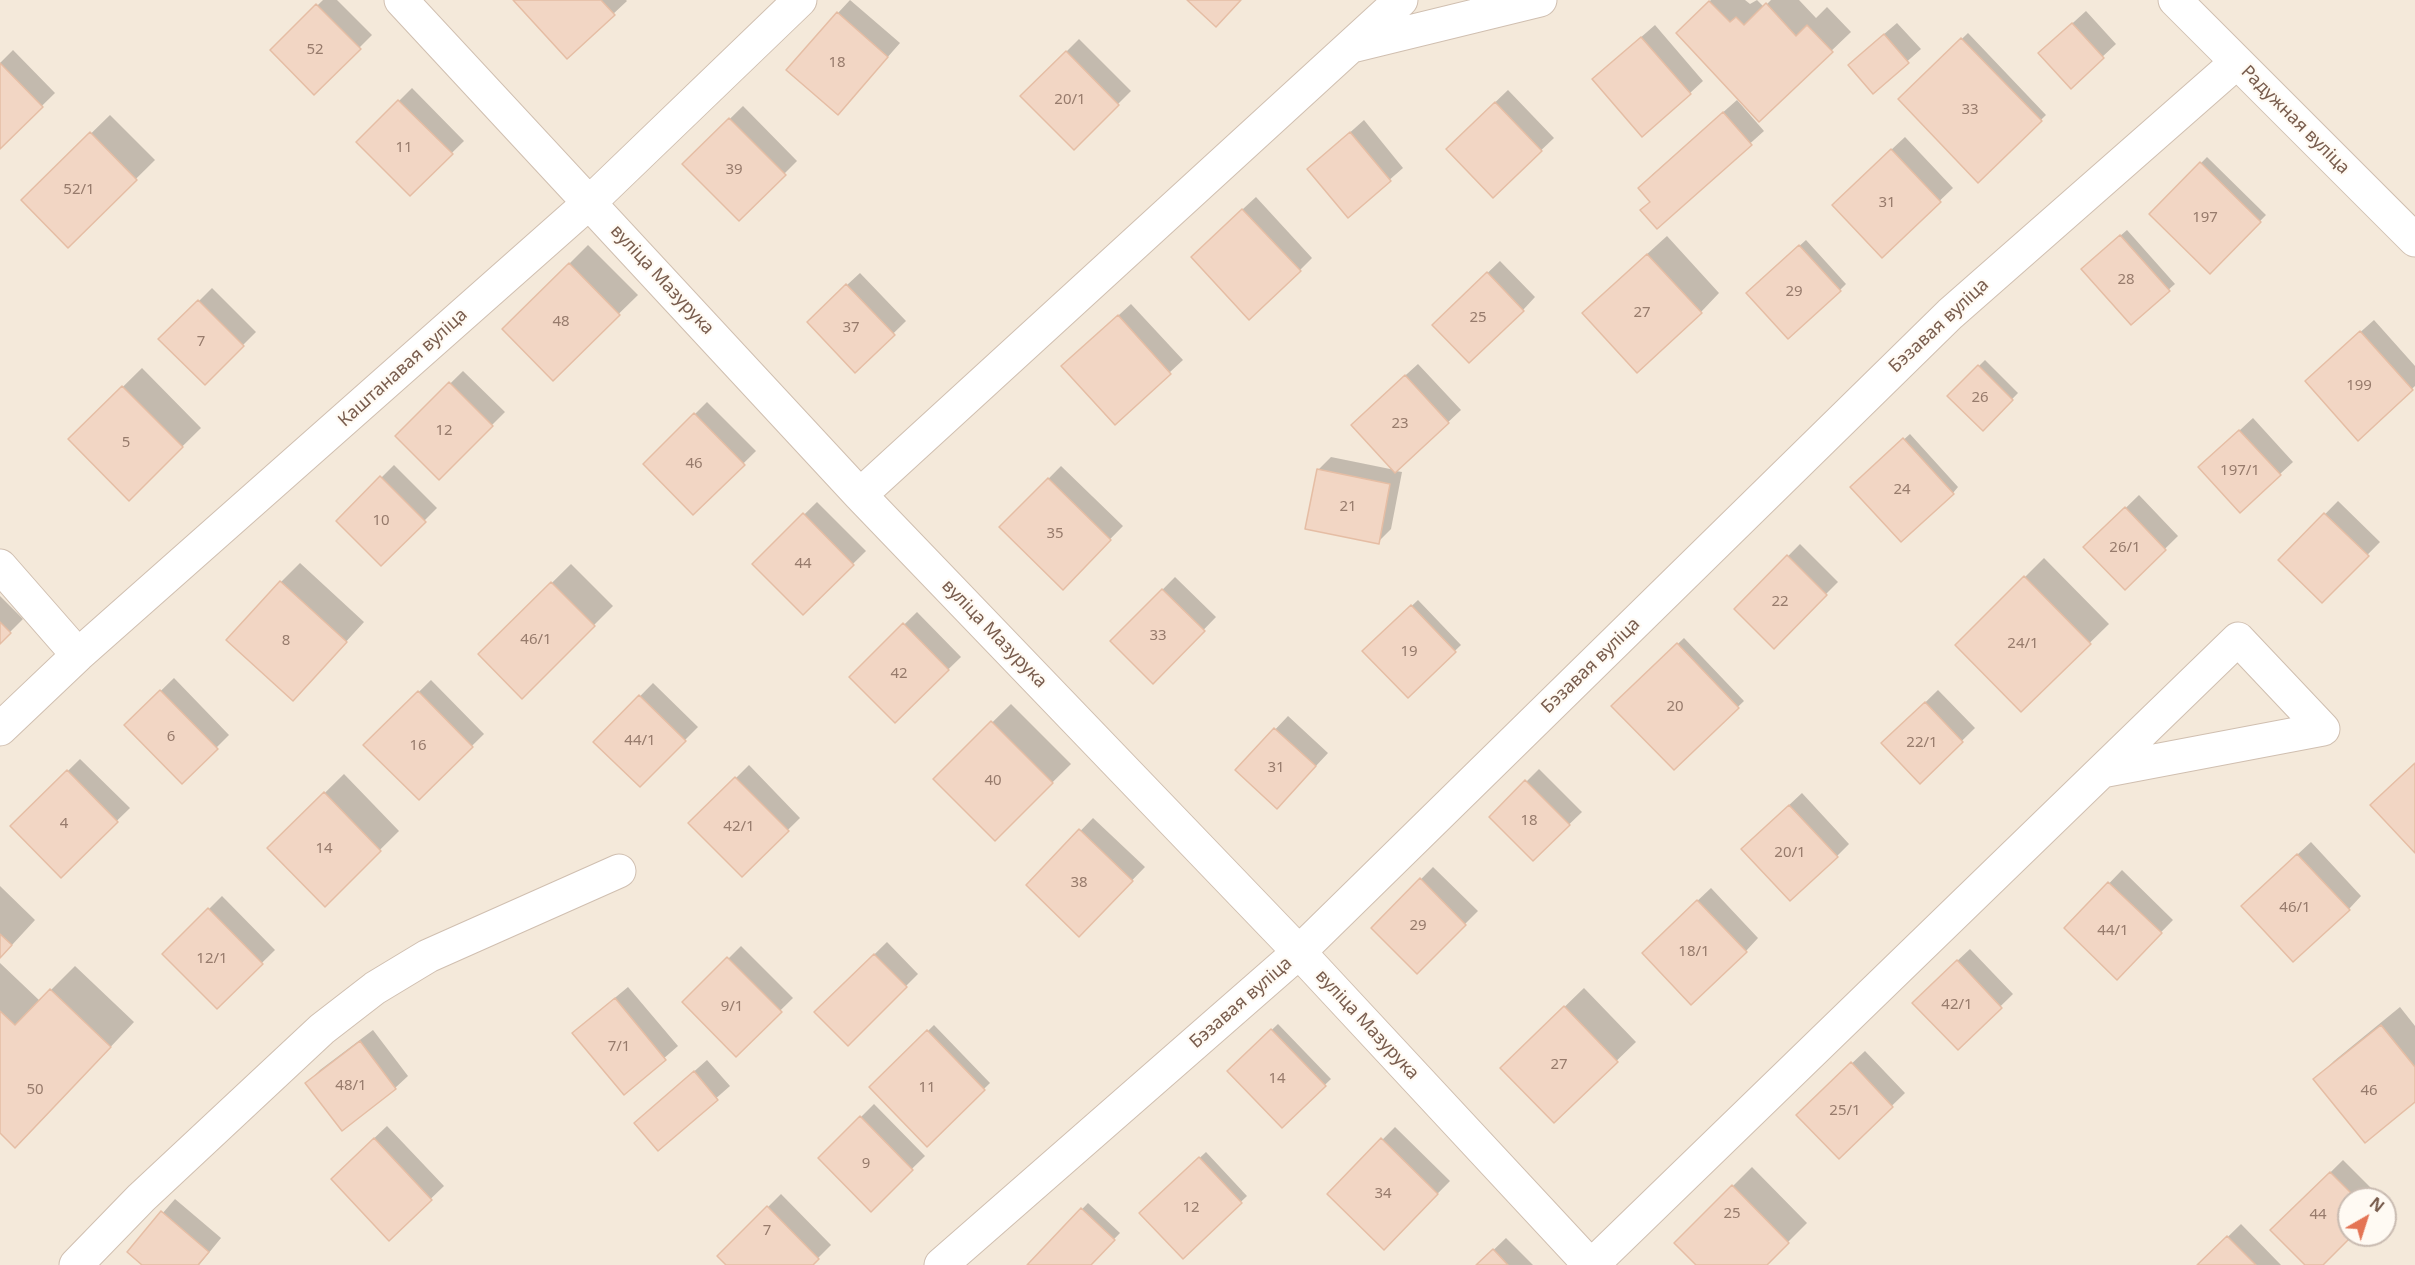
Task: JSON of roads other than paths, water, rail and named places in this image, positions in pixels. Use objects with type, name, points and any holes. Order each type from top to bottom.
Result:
[{"type":"street","name":"вуліца Мазурука","points":[[401,0],[590,201],[860,495],[1299,952],[1591,1265]]},
{"type":"street","name":"Каштанавая вуліца","points":[[0,729],[78,656],[590,201],[800,0]]},
{"type":"street","points":[[860,495],[1401,0]]},
{"type":"street","points":[[1351,47],[1540,0]]},
{"type":"street","name":"Радужная вуліца","points":[[2175,0],[2415,240]]},
{"type":"street","name":"Бэзавая вуліца","points":[[941,1265],[1299,952],[1950,314],[2237,62]]},
{"type":"street","points":[[0,566],[78,656]]},
{"type":"street","points":[[1591,1265],[2238,639],[2323,729],[2102,771]]},
{"type":"street","points":[[76,1265],[141,1198],[322,1029],[375,988],[428,956],[619,871]]}]
